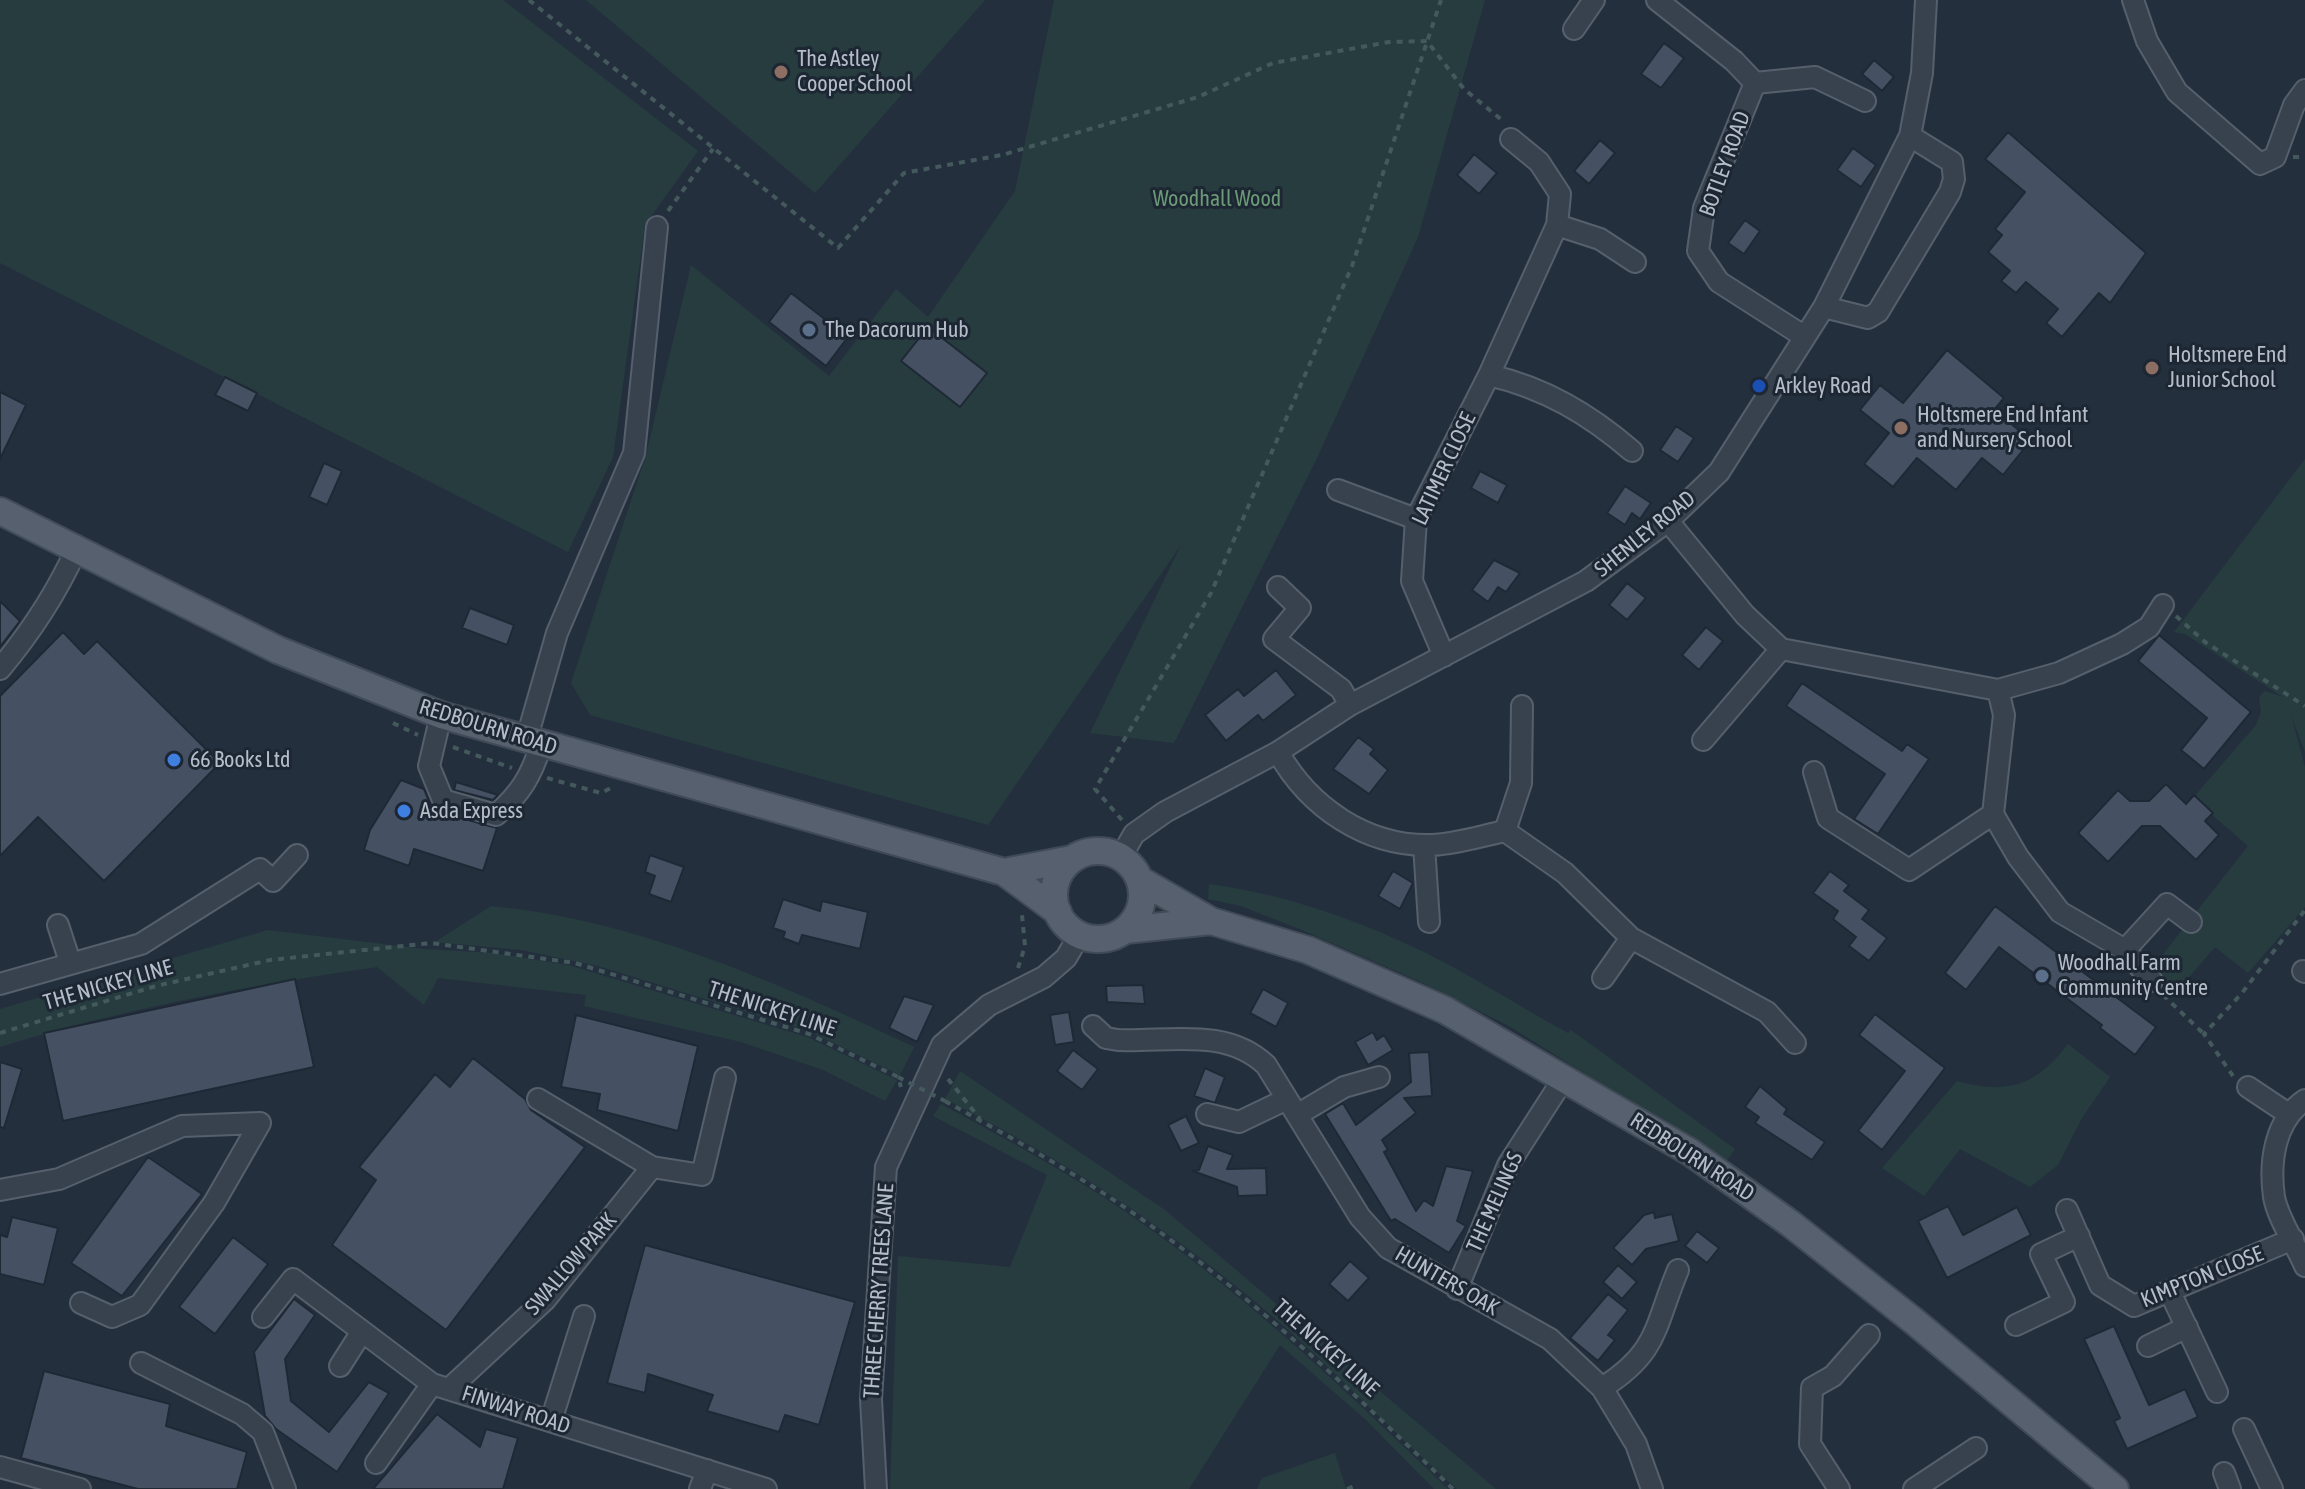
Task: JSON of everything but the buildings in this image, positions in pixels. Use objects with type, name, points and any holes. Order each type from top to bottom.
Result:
[{"type":"main road","name":"REDBOURN ROAD","points":[[0,511],[278,650],[441,715],[1004,872],[1058,912]]},
{"type":"main road","points":[[1127,846],[1140,880],[1141,908],[1125,930],[1104,938],[1080,934],[1069,927],[1058,912],[1054,893],[1057,880],[1072,859],[1127,846]]},
{"type":"main road","name":"REDBOURN ROAD","points":[[1004,872],[1072,859]]},
{"type":"main road","name":"REDBOURN ROAD","points":[[1140,880],[1211,921],[1351,966],[1445,1010],[1690,1152],[1791,1224],[1915,1322],[2115,1489]]},
{"type":"main road","name":"REDBOURN ROAD","points":[[1125,930],[1211,921]]},
{"type":"street","points":[[1574,29],[1594,0]]},
{"type":"street","name":"BOTLEY ROAD","points":[[1657,0],[1734,61],[1755,83]]},
{"type":"street","name":"SHENLEY ROAD","points":[[1127,846],[1176,805],[1278,752],[1350,705],[1586,581],[1668,521],[1719,472],[1824,307],[1910,136],[1922,73],[1926,0]]},
{"type":"street","points":[[2133,0],[2147,41],[2177,92],[2260,164],[2275,157],[2294,105],[2305,90]]},
{"type":"street","name":"BOTLEY ROAD","points":[[1755,83],[1815,77],[1865,101]]},
{"type":"street","name":"BOTLEY ROAD","points":[[1755,83],[1704,208],[1698,251],[1719,282],[1805,337]]},
{"type":"street","points":[[1824,307],[1868,318],[1878,312],[1950,192],[1954,179],[1952,162],[1910,136]]},
{"type":"street","name":"LATIMER CLOSE","points":[[1444,656],[1412,581],[1416,519],[1489,375],[1557,225],[1560,194],[1539,162],[1511,139]]},
{"type":"street","points":[[1557,225],[1600,239],[1635,262]]},
{"type":"street","points":[[441,715],[429,766],[443,800],[496,815],[519,795],[531,775],[534,743],[557,633],[634,453],[657,227]]},
{"type":"street","points":[[1489,375],[1528,384],[1596,421],[1632,451]]},
{"type":"street","points":[[1338,490],[1416,519]]},
{"type":"street","points":[[1668,521],[1745,615],[1781,649],[1998,690],[2059,673],[2122,644],[2149,627],[2163,605]]},
{"type":"street","points":[[0,669],[26,638],[60,585],[76,550]]},
{"type":"street","points":[[1278,587],[1300,608],[1274,639],[1341,689],[1350,705]]},
{"type":"street","points":[[1703,740],[1781,649]]},
{"type":"street","points":[[1998,690],[2004,715],[1993,814],[2018,857],[2060,912],[2125,950],[2152,981]]},
{"type":"street","points":[[1505,831],[1521,783],[1522,706]]},
{"type":"street","points":[[1278,752],[1291,776],[1320,807],[1364,834],[1424,845],[1505,831],[1565,873],[1631,938],[1767,1012],[1795,1043]]},
{"type":"street","points":[[1814,772],[1828,818],[1909,870],[1993,814]]},
{"type":"street","points":[[1424,845],[1429,922]]},
{"type":"street","points":[[0,984],[141,944],[260,869],[273,881],[297,855]]},
{"type":"street","points":[[2125,950],[2167,904],[2191,922]]},
{"type":"street","points":[[58,925],[76,960]]},
{"type":"street","name":"THREE CHERRY TREES LANE","points":[[876,1489],[871,1399],[886,1167],[942,1045],[989,1005],[1044,977],[1066,958],[1080,934]]},
{"type":"street","points":[[1603,978],[1631,938]]},
{"type":"street","name":"HUNTERS OAK","points":[[1093,1026],[1106,1038],[1136,1040],[1162,1030],[1216,1039],[1249,1049],[1266,1065],[1360,1217],[1388,1248],[1550,1339],[1602,1388],[1636,1444],[1652,1489]]},
{"type":"street","points":[[1207,1114],[1239,1122],[1379,1077]]},
{"type":"street","points":[[538,1099],[652,1167],[702,1175],[725,1078]]},
{"type":"street","name":"THE MELINGS","points":[[1457,1289],[1508,1165],[1564,1078]]},
{"type":"street","points":[[2248,1087],[2287,1113]]},
{"type":"street","points":[[2305,1100],[2287,1113],[2273,1153],[2274,1199],[2305,1266]]},
{"type":"street","points":[[0,1190],[59,1179],[182,1126],[260,1123],[214,1203],[140,1305],[112,1317],[81,1303]]},
{"type":"street","name":"SWALLOW PARK","points":[[376,1463],[440,1386],[545,1300],[652,1167]]},
{"type":"street","name":"KIMPTON CLOSE","points":[[2067,1210],[2100,1285],[2134,1306],[2293,1239]]},
{"type":"street","points":[[2016,1325],[2064,1302],[2041,1254],[2079,1236]]},
{"type":"street","points":[[1602,1388],[1629,1371],[1652,1344],[1678,1270]]},
{"type":"street","name":"FINWAY ROAD","points":[[263,1317],[293,1279],[361,1333],[440,1386],[551,1421],[704,1480],[766,1489]]},
{"type":"street","points":[[2170,1292],[2217,1392]]},
{"type":"street","points":[[551,1421],[584,1316]]},
{"type":"street","points":[[2148,1346],[2187,1327]]},
{"type":"street","points":[[340,1366],[361,1333]]},
{"type":"street","points":[[1839,1489],[1810,1444],[1812,1388],[1833,1376],[1869,1335]]},
{"type":"street","points":[[141,1363],[242,1414],[263,1432],[285,1489]]},
{"type":"street","points":[[2244,1429],[2272,1489]]},
{"type":"street","points":[[1914,1489],[1976,1448]]},
{"type":"street","points":[[0,1467],[80,1489]]},
{"type":"path","points":[[529,0],[838,248],[904,173],[1002,155],[1198,97],[1273,63],[1389,42],[1427,41]]},
{"type":"path","points":[[1127,846],[1095,789],[1211,593],[1352,266],[1441,0]]},
{"type":"path","points":[[1427,41],[1464,89],[1508,125],[1511,139]]},
{"type":"path","points":[[657,227],[713,149]]},
{"type":"path","points":[[2163,605],[2205,642],[2305,706]]},
{"type":"path","points":[[451,746],[508,767]]},
{"type":"path","points":[[552,779],[601,793],[621,783]]},
{"type":"path","points":[[2204,1034],[2242,993],[2305,910]]},
{"type":"path","points":[[1006,997],[1024,954],[1022,911]]},
{"type":"path","name":"THE NICKEY LINE","points":[[0,1033],[156,986],[270,960],[431,943],[575,963],[809,1034],[981,1121],[1064,1168],[1157,1230],[1270,1319],[1453,1489]]},
{"type":"path","points":[[2152,981],[2167,1002],[2204,1034],[2230,1074],[2248,1087]]},
{"type":"path","points":[[935,1062],[981,1121]]},
{"type":"path","points":[[1439,1489],[1446,1482]]},
{"type":"path","points":[[1347,1489],[1355,1486],[1357,1489]]},
{"type":"green space","points":[[0,0],[503,0],[698,151],[645,225],[613,457],[568,552],[0,263]]},
{"type":"green space","name":"The Astley Cooper School","points":[[586,0],[985,0],[815,193]]},
{"type":"green space","name":"Woodhall Wood","points":[[1054,0],[1485,0],[1418,237],[1317,458],[1174,743],[1090,733],[1181,545],[988,825],[590,715],[571,683],[646,455],[691,265],[829,376],[896,289],[928,317],[1015,191]]},
{"type":"green space","points":[[2305,459],[2305,752],[2291,715],[2305,767],[2305,907],[2248,973],[2215,947],[2177,991],[2153,967],[2248,846],[2193,798],[2256,725],[2261,712],[2259,697],[2265,691],[2283,697],[2185,634],[2174,632]]},
{"type":"green space","points":[[1209,884],[1308,906],[1356,922],[1423,952],[1568,1033],[1571,1030],[1735,1149],[1726,1162],[1509,1026],[1421,982],[1297,928],[1241,906],[1208,899]]},
{"type":"green space","points":[[491,906],[546,913],[600,925],[708,958],[812,1000],[914,1047],[900,1075],[809,1031],[598,966],[521,950],[435,942]]},
{"type":"green space","points":[[268,930],[424,949],[492,953],[568,965],[807,1037],[897,1080],[885,1101],[823,1070],[741,1042],[584,1006],[586,995],[438,978],[424,1005],[377,967],[187,1000],[93,1021],[0,1047],[0,1009]]},
{"type":"green space","points":[[2068,1044],[2110,1077],[2082,1118],[2058,1165],[2030,1187],[1960,1149],[1924,1196],[1882,1168],[1957,1081],[1991,1087],[2020,1084],[2044,1069]]},
{"type":"green space","points":[[960,1071],[1165,1210],[1496,1489],[1457,1489],[1294,1335],[1193,1253],[1114,1197],[1031,1146],[945,1099]]},
{"type":"green space","points":[[941,1104],[1092,1190],[1222,1283],[1448,1489],[1434,1489],[1366,1420],[1280,1345],[1189,1489],[890,1489],[898,1256],[1010,1267],[1047,1175],[933,1116]]},
{"type":"green space","points":[[1335,1453],[1346,1489],[1257,1489],[1262,1478]]},
{"type":"place","name":"The Astley Cooper School","points":[[781,72]]},
{"type":"place","name":"The Dacorum Hub","points":[[809,330]]},
{"type":"place","name":"Holtsmere End Junior School","points":[[2152,368]]},
{"type":"place","name":"Arkley Road","points":[[1759,386]]},
{"type":"place","name":"Holtsmere End Infant and Nursery School","points":[[1901,428]]},
{"type":"place","name":"66 Books Ltd","points":[[174,760]]},
{"type":"place","name":"Asda Express","points":[[404,811]]},
{"type":"place","name":"Woodhall Farm Community Centre","points":[[2042,976]]}]
